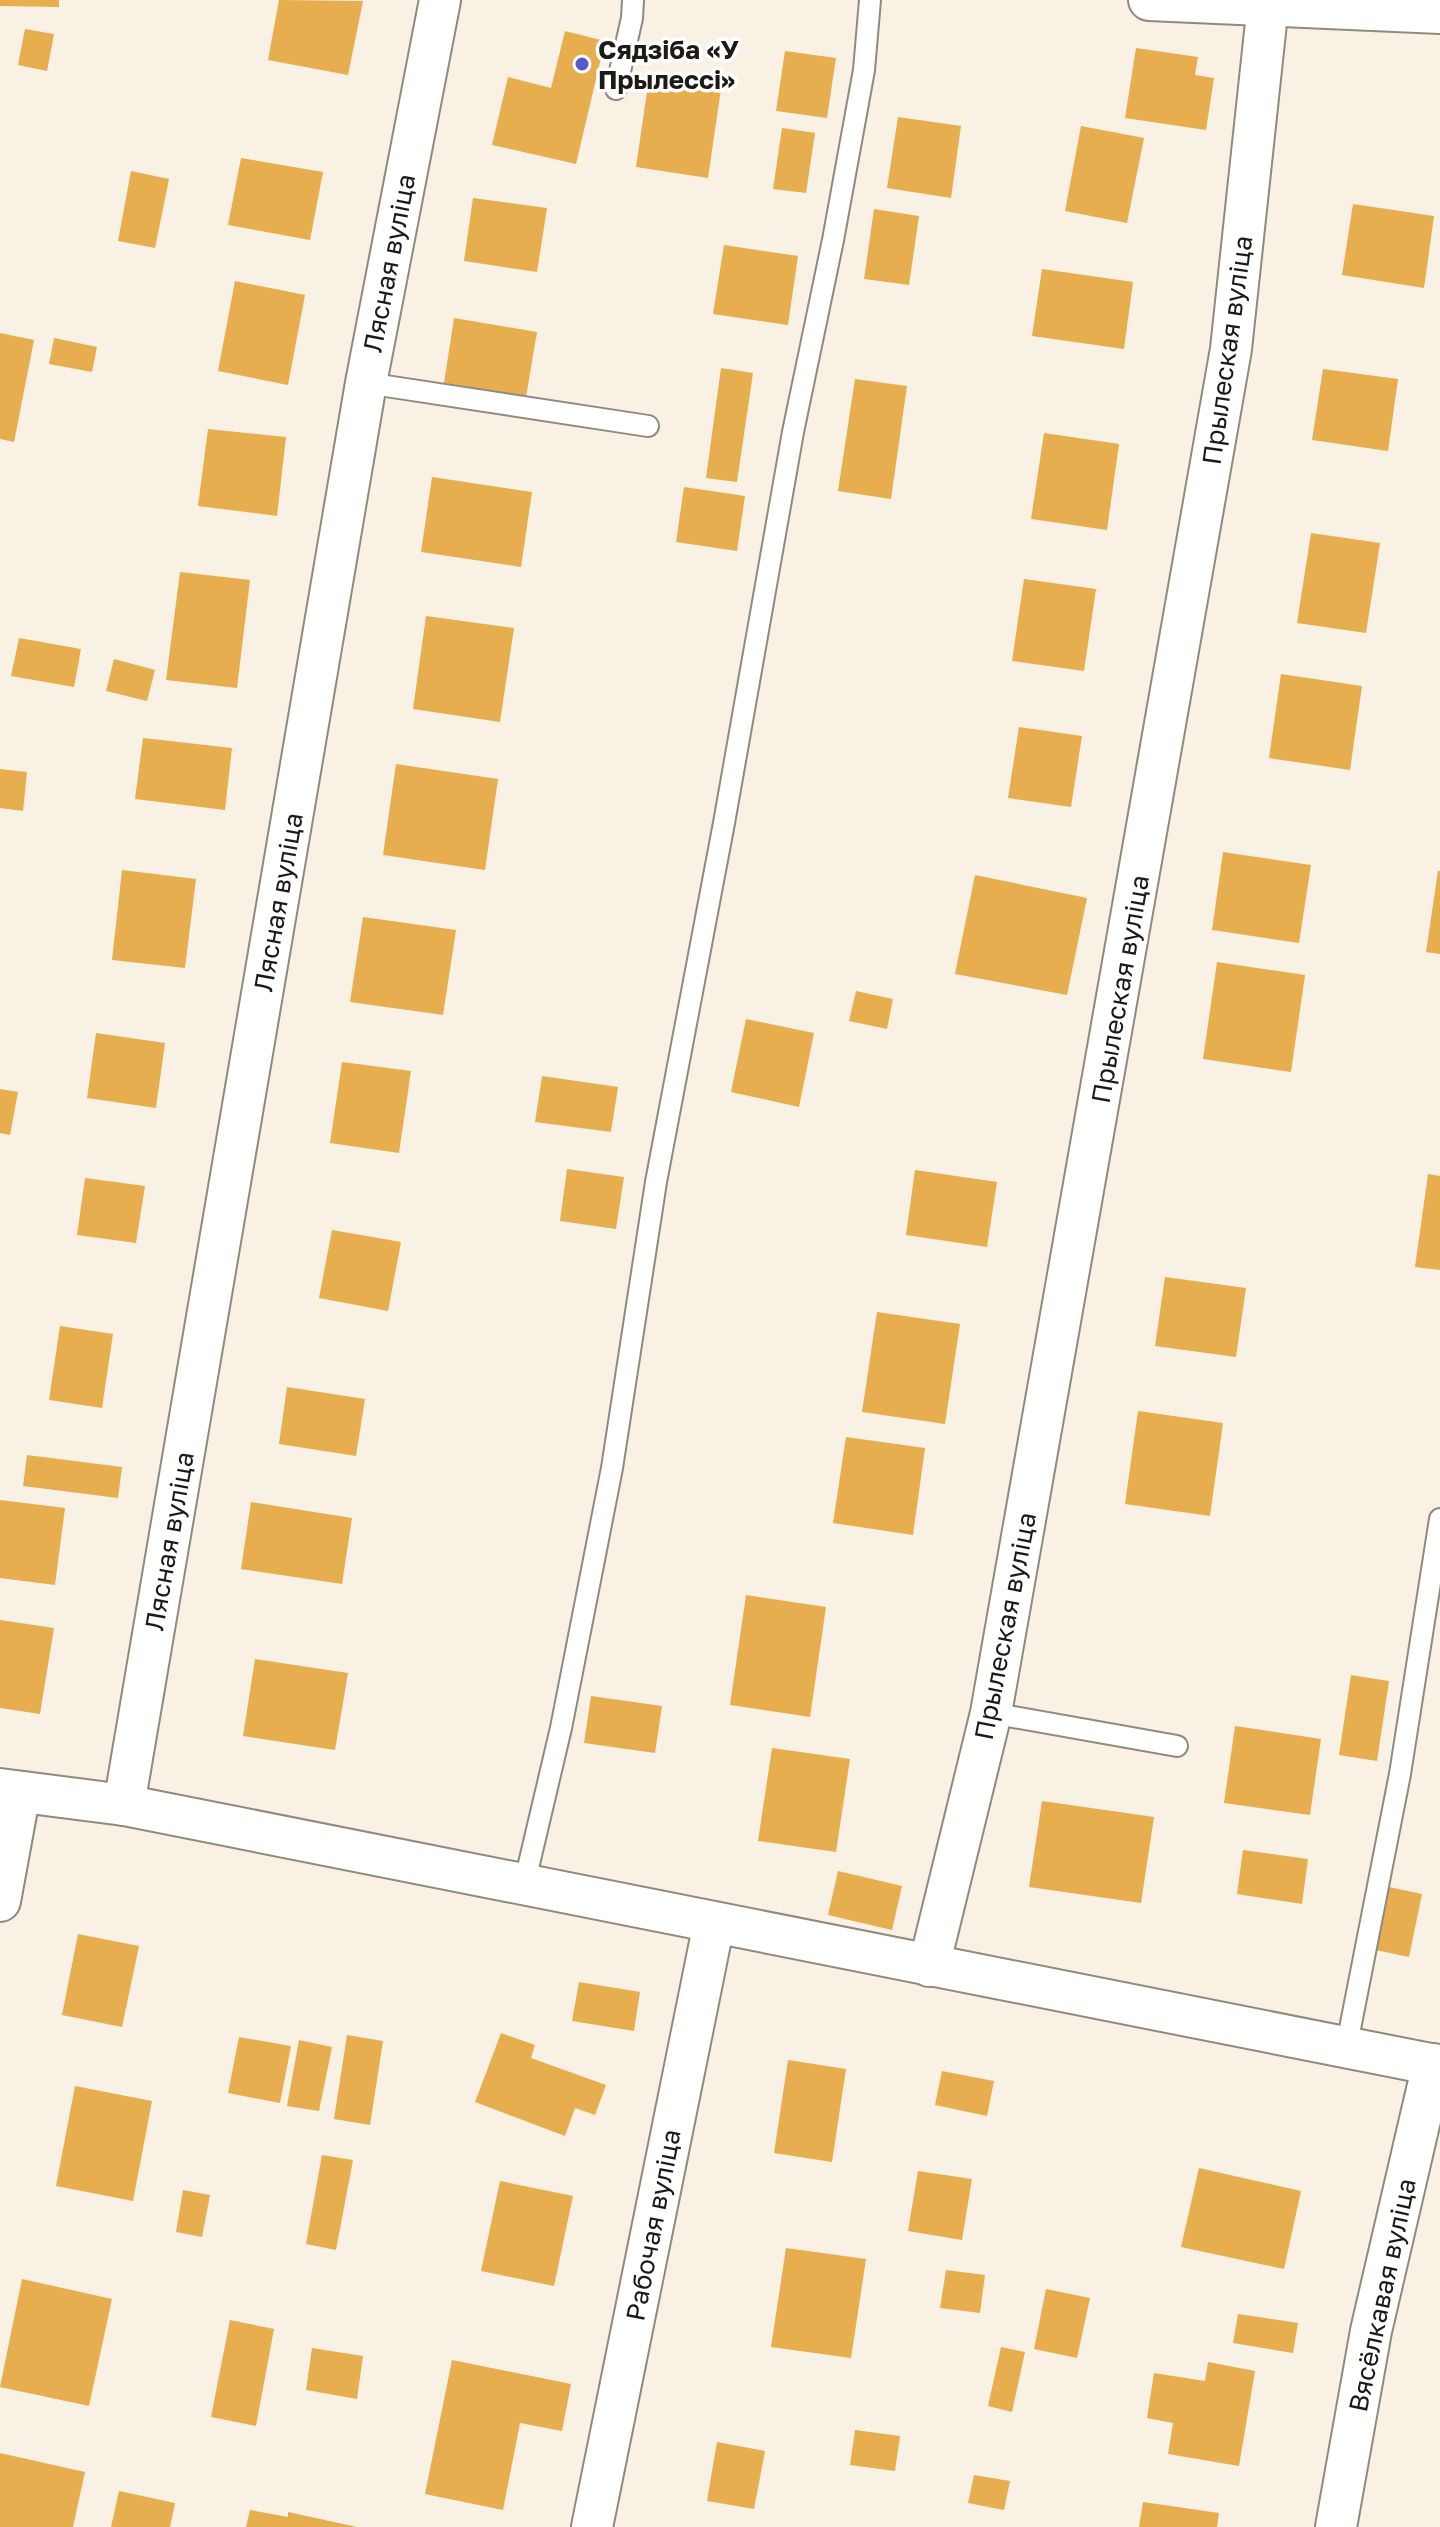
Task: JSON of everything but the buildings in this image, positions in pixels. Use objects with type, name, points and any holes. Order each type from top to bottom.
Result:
[{"type":"street","name":"Лясная вуліца","points":[[124,1805],[366,383],[440,0]]},
{"type":"street","points":[[1149,0],[1440,13]]},
{"type":"street","name":"Прылеская вуліца","points":[[929,1966],[991,1713],[1231,349],[1268,4]]},
{"type":"street","points":[[0,1901],[10,1791],[124,1805],[1436,2065]]},
{"type":"street","name":"Рабочая вуліца","points":[[592,2527],[714,1923]]},
{"type":"street","name":"Вясёлкавая вуліца","points":[[1336,2527],[1371,2331],[1436,2065]]},
{"type":"lane","points":[[616,89],[633,0]]},
{"type":"lane","points":[[524,1885],[561,1728],[612,1468],[656,1182],[793,432],[864,70],[870,0]]},
{"type":"lane","points":[[366,383],[648,426]]},
{"type":"lane","points":[[1346,2049],[1400,1774],[1440,1519]]},
{"type":"lane","points":[[991,1713],[1177,1746]]},
{"type":"place","name":"Сядзіба «У Прылессі»","points":[[582,64]]}]
